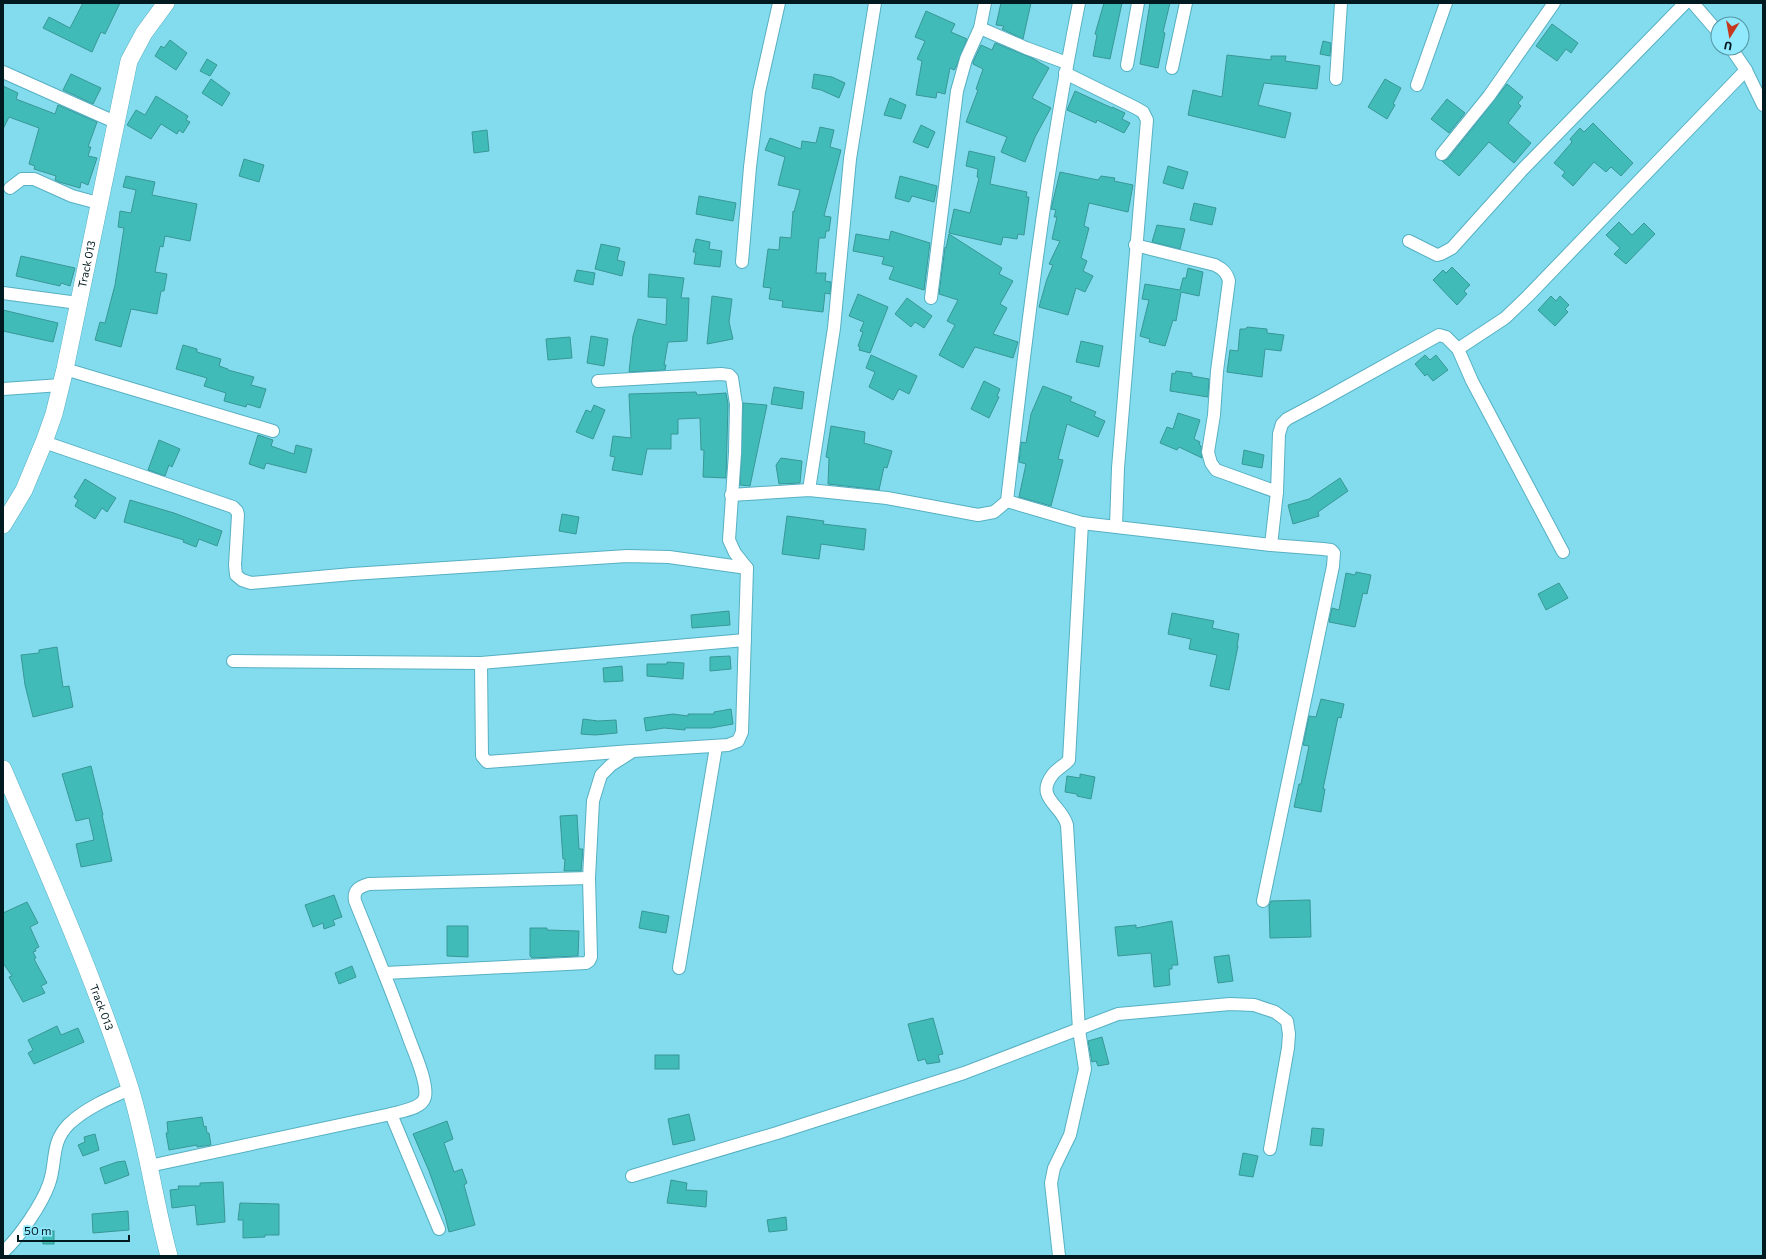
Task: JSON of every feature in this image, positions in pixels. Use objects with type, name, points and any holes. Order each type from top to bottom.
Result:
[{"type":"street","name":"Track 013","points":[[3,525],[24,490],[54,414],[129,62],[144,33],[166,3]]},
{"type":"street","points":[[742,262],[750,167],[759,92],[779,3]]},
{"type":"street","points":[[809,490],[834,328],[850,159],[875,3]]},
{"type":"street","points":[[930,298],[957,91],[966,59],[980,28],[985,3]]},
{"type":"street","points":[[730,495],[809,490],[887,498],[978,515],[994,512],[1007,501],[1029,314],[1066,68],[1079,3]]},
{"type":"street","points":[[1127,65],[1138,3]]},
{"type":"street","points":[[1172,68],[1186,3]]},
{"type":"street","points":[[1336,79],[1341,3]]},
{"type":"street","points":[[1417,84],[1446,3]]},
{"type":"street","points":[[1442,154],[1489,96],[1554,3]]},
{"type":"street","points":[[1409,241],[1436,255],[1452,248],[1523,169],[1685,3]]},
{"type":"street","points":[[1693,3],[1710,23]]},
{"type":"street","points":[[980,28],[1026,48],[1066,68],[1143,112],[1145,116],[1147,130],[1135,245],[1118,468],[1116,526]]},
{"type":"street","points":[[1736,56],[1746,70],[1763,105]]},
{"type":"street","points":[[1458,350],[1504,318],[1528,296],[1746,70]]},
{"type":"street","points":[[3,72],[115,122]]},
{"type":"street","points":[[10,188],[22,180],[34,179],[72,196],[98,203]]},
{"type":"street","points":[[1135,245],[1215,265],[1222,268],[1228,277],[1214,415],[1208,452],[1211,463],[1216,470],[1277,492]]},
{"type":"street","points":[[3,293],[78,303]]},
{"type":"street","points":[[1271,545],[1277,492],[1279,434],[1282,424],[1287,419],[1439,335],[1446,337],[1458,350],[1472,381],[1563,552]]},
{"type":"street","points":[[481,663],[482,756],[487,762],[633,751],[716,747],[734,744],[738,741],[742,732],[747,568],[735,553],[729,540],[730,495],[735,453],[736,404],[732,378],[729,375],[692,375],[598,380]]},
{"type":"street","points":[[3,389],[63,377],[273,432]]},
{"type":"street","points":[[44,442],[233,507],[237,511],[238,515],[235,566],[236,575],[242,580],[251,583],[352,574],[627,556],[669,557],[747,568]]},
{"type":"street","points":[[1007,501],[1082,523],[1271,545],[1331,550],[1334,554],[1263,901]]},
{"type":"street","points":[[1059,1256],[1051,1182],[1054,1168],[1070,1135],[1084,1077],[1085,1064],[1079,1030],[1067,825],[1062,812],[1049,800],[1047,792],[1048,784],[1052,775],[1059,767],[1069,760],[1082,523]]},
{"type":"street","points":[[233,661],[481,663],[745,640]]},
{"type":"street","points":[[679,968],[716,747]]},
{"type":"street","points":[[385,973],[586,964],[590,957],[589,878],[593,801],[596,786],[601,775],[611,765],[633,751]]},
{"type":"street","name":"Track 013","points":[[3,769],[91,979],[130,1089],[143,1137],[169,1256]]},
{"type":"street","points":[[149,1166],[391,1114],[421,1104],[425,1097],[425,1092],[416,1059],[385,973],[355,901],[354,895],[361,887],[369,884],[589,878]]},
{"type":"street","points":[[632,1176],[777,1133],[964,1073],[1118,1014],[1230,1004],[1254,1005],[1275,1012],[1287,1021],[1289,1034],[1270,1149]]},
{"type":"street","points":[[3,1252],[24,1230],[49,1184],[54,1152],[65,1129],[78,1117],[98,1104],[130,1089]]},
{"type":"street","points":[[391,1114],[439,1229]]},
{"type":"building","points":[[83,3],[120,3],[105,34],[101,32],[92,52],[43,28],[49,17],[70,28]]},
{"type":"building","points":[[1001,3],[1031,3],[1023,39],[1002,29],[1004,26],[996,25]]},
{"type":"building","points":[[1104,3],[1122,3],[1110,59],[1093,56],[1097,35],[1095,34]]},
{"type":"building","points":[[1150,3],[1170,3],[1163,32],[1165,33],[1158,68],[1140,64]]},
{"type":"building","points":[[926,11],[955,24],[951,32],[967,39],[956,67],[954,70],[950,68],[945,94],[937,92],[936,98],[916,95],[922,61],[917,59],[925,41],[915,37]]},
{"type":"building","points":[[1552,24],[1578,43],[1571,53],[1566,49],[1557,61],[1536,46]]},
{"type":"building","points":[[170,40],[187,53],[176,70],[155,56],[161,46],[164,48]]},
{"type":"building","points":[[1323,41],[1331,43],[1330,56],[1320,54]]},
{"type":"building","points":[[995,43],[1032,58],[1049,68],[1032,98],[1051,108],[1035,137],[1025,162],[1001,152],[1007,137],[966,122],[978,90],[976,89],[983,69],[973,64],[973,62],[981,45],[992,50]]},
{"type":"building","points":[[1227,55],[1271,60],[1271,56],[1286,56],[1285,61],[1320,66],[1317,89],[1264,83],[1258,105],[1291,113],[1285,138],[1188,115],[1193,90],[1222,97]]},
{"type":"building","points":[[207,59],[217,65],[210,76],[200,71]]},
{"type":"building","points":[[71,74],[101,88],[93,104],[63,90]]},
{"type":"building","points":[[814,74],[832,77],[845,83],[839,98],[821,90],[812,88]]},
{"type":"building","points":[[211,79],[230,93],[222,106],[202,93]]},
{"type":"building","points":[[1385,79],[1401,88],[1393,104],[1395,105],[1387,119],[1368,107]]},
{"type":"building","points":[[1507,84],[1523,97],[1518,103],[1521,106],[1508,123],[1531,143],[1514,163],[1489,142],[1459,176],[1442,161],[1448,159]]},
{"type":"building","points":[[3,86],[18,93],[16,99],[55,114],[58,105],[97,122],[88,147],[91,147],[88,156],[97,158],[88,185],[81,182],[80,188],[59,182],[55,180],[56,176],[34,169],[35,166],[29,164],[39,128],[9,117],[3,129]]},
{"type":"building","points":[[1075,91],[1125,113],[1122,119],[1130,123],[1124,133],[1097,120],[1096,123],[1067,110]]},
{"type":"building","points":[[156,96],[188,116],[186,120],[190,122],[183,133],[179,130],[177,134],[161,124],[151,139],[127,125],[136,110],[145,115]]},
{"type":"building","points":[[890,98],[906,105],[901,119],[884,115]]},
{"type":"building","points":[[1447,99],[1465,113],[1449,133],[1431,119]]},
{"type":"building","points":[[1593,123],[1633,163],[1621,176],[1611,167],[1606,172],[1594,162],[1573,186],[1562,176],[1565,172],[1554,163],[1572,142],[1570,139],[1580,128],[1584,132]]},
{"type":"building","points":[[921,125],[935,132],[928,148],[913,142]]},
{"type":"building","points":[[820,127],[834,130],[830,147],[841,150],[824,216],[831,217],[829,231],[826,231],[825,238],[819,238],[816,273],[826,273],[825,281],[831,282],[830,294],[825,293],[823,312],[782,307],[783,301],[769,299],[771,288],[763,287],[768,249],[779,250],[780,237],[791,238],[793,211],[794,212],[800,190],[778,185],[785,157],[765,150],[770,138],[801,149],[802,141],[816,143]]},
{"type":"building","points":[[487,130],[489,151],[474,153],[472,132]]},
{"type":"building","points":[[969,151],[995,157],[990,184],[1027,192],[1026,197],[1029,197],[1024,235],[1018,234],[1017,239],[1003,237],[1001,245],[949,233],[954,209],[970,213],[979,178],[977,177],[978,169],[966,166]]},
{"type":"building","points":[[244,159],[264,165],[259,182],[239,176]]},
{"type":"building","points":[[1168,166],[1188,172],[1183,189],[1163,183]]},
{"type":"building","points":[[1060,172],[1098,180],[1101,176],[1115,178],[1114,181],[1133,185],[1128,212],[1089,203],[1084,226],[1089,228],[1081,258],[1087,261],[1083,271],[1093,276],[1085,292],[1076,288],[1068,315],[1039,307],[1047,279],[1053,265],[1049,264],[1060,241],[1052,239],[1057,217],[1054,217],[1056,210],[1051,209]]},
{"type":"building","points":[[126,176],[155,182],[152,195],[197,204],[190,241],[165,236],[163,247],[160,246],[155,272],[167,274],[164,291],[161,291],[157,314],[131,309],[121,347],[95,340],[100,322],[105,323],[115,285],[124,228],[118,227],[120,211],[131,213],[136,190],[123,187]]},
{"type":"building","points":[[900,176],[937,186],[934,202],[912,196],[909,202],[895,198]]},
{"type":"building","points":[[699,196],[736,203],[733,221],[696,214]]},
{"type":"building","points":[[1194,203],[1216,208],[1212,225],[1190,220]]},
{"type":"building","points":[[1619,222],[1632,235],[1644,223],[1655,234],[1626,264],[1614,254],[1620,248],[1606,235]]},
{"type":"building","points":[[1157,225],[1185,229],[1180,249],[1152,242]]},
{"type":"building","points":[[891,231],[930,243],[924,290],[889,279],[894,267],[882,264],[884,257],[853,251],[856,234],[889,240]]},
{"type":"building","points":[[949,234],[1002,268],[999,274],[1013,281],[1000,304],[1007,308],[993,334],[1018,342],[1013,358],[975,347],[963,368],[939,355],[955,325],[947,321],[958,300],[939,294],[945,247],[946,248]]},
{"type":"building","points":[[696,239],[710,242],[709,249],[722,251],[720,267],[694,264],[696,252],[693,252]]},
{"type":"building","points":[[601,244],[620,248],[617,260],[625,262],[622,276],[595,269]]},
{"type":"building","points":[[21,256],[75,268],[70,286],[61,283],[60,286],[16,276]]},
{"type":"building","points":[[1452,267],[1470,285],[1464,291],[1467,294],[1457,305],[1433,280],[1443,270],[1446,273]]},
{"type":"building","points":[[1188,268],[1203,272],[1199,296],[1181,292],[1176,321],[1173,320],[1165,346],[1149,342],[1150,339],[1140,336],[1149,300],[1142,299],[1145,284],[1180,290],[1183,278],[1186,278]]},
{"type":"building","points":[[577,270],[595,273],[593,285],[574,281]]},
{"type":"building","points":[[649,274],[684,278],[681,298],[689,298],[687,341],[668,342],[664,365],[666,365],[665,370],[629,372],[633,336],[638,319],[666,325],[667,298],[648,297]]},
{"type":"building","points":[[858,294],[888,307],[870,353],[859,350],[860,347],[858,346],[863,332],[860,331],[864,322],[849,316]]},
{"type":"building","points":[[712,296],[732,299],[729,322],[733,339],[707,344]]},
{"type":"building","points":[[1551,296],[1556,301],[1560,296],[1569,305],[1565,309],[1568,312],[1555,326],[1538,310]]},
{"type":"building","points":[[907,298],[932,316],[924,328],[915,322],[911,327],[895,314]]},
{"type":"building","points":[[3,310],[58,323],[53,342],[3,331]]},
{"type":"building","points":[[1247,327],[1267,329],[1267,333],[1284,335],[1281,351],[1265,349],[1262,377],[1227,372],[1230,350],[1238,351],[1240,329],[1246,329]]},
{"type":"building","points":[[591,336],[608,339],[604,366],[587,363]]},
{"type":"building","points":[[570,337],[572,358],[548,360],[546,339]]},
{"type":"building","points":[[1081,341],[1103,346],[1099,367],[1076,362]]},
{"type":"building","points":[[183,345],[197,349],[197,352],[221,359],[219,366],[254,377],[251,385],[266,389],[260,408],[247,404],[246,407],[224,401],[226,393],[204,386],[207,378],[176,369]]},
{"type":"building","points":[[871,355],[917,376],[909,394],[899,389],[893,400],[869,387],[875,372],[866,368]]},
{"type":"building","points":[[1425,355],[1430,360],[1436,355],[1448,370],[1433,381],[1427,374],[1425,376],[1415,364]]},
{"type":"building","points":[[1176,371],[1192,373],[1192,376],[1209,379],[1208,397],[1170,391],[1172,373],[1175,374]]},
{"type":"building","points":[[984,381],[1000,389],[997,396],[999,397],[989,418],[971,409]]},
{"type":"building","points":[[1043,386],[1072,397],[1070,401],[1096,412],[1094,416],[1105,421],[1098,437],[1067,424],[1058,459],[1063,460],[1051,506],[1019,497],[1026,464],[1019,462],[1021,442],[1026,443],[1031,414]]},
{"type":"building","points":[[774,387],[804,392],[802,409],[771,404]]},
{"type":"building","points":[[696,392],[697,395],[726,393],[728,404],[726,478],[703,477],[704,450],[701,450],[700,418],[678,419],[678,434],[671,434],[671,449],[647,449],[642,475],[612,470],[615,457],[610,456],[613,436],[631,438],[629,394]]},
{"type":"building","points":[[743,403],[767,405],[750,486],[740,485]]},
{"type":"building","points":[[594,405],[605,410],[593,439],[576,432],[586,410],[591,412]]},
{"type":"building","points":[[1178,413],[1200,420],[1194,439],[1200,442],[1199,444],[1201,446],[1202,458],[1179,447],[1177,450],[1160,443],[1167,427],[1173,429]]},
{"type":"building","points":[[831,426],[865,432],[864,443],[892,451],[887,468],[884,467],[879,490],[828,484],[829,458],[826,457]]},
{"type":"building","points":[[258,435],[273,440],[271,446],[294,454],[296,445],[312,449],[306,473],[266,463],[264,469],[249,464]]},
{"type":"building","points":[[159,440],[180,449],[172,467],[169,465],[165,476],[148,470]]},
{"type":"building","points":[[1244,450],[1264,455],[1262,468],[1242,464]]},
{"type":"building","points":[[781,458],[802,461],[800,483],[779,484],[776,465]]},
{"type":"building","points":[[1340,478],[1348,491],[1318,512],[1319,516],[1293,524],[1288,505],[1309,499]]},
{"type":"building","points":[[85,479],[116,498],[107,512],[102,508],[95,519],[75,506],[78,500],[74,497]]},
{"type":"building","points":[[130,500],[174,513],[222,531],[217,546],[199,539],[196,547],[183,542],[184,540],[124,522]]},
{"type":"building","points":[[562,514],[579,517],[576,534],[559,531]]},
{"type":"building","points":[[787,516],[824,521],[823,524],[866,529],[864,550],[821,544],[819,559],[782,554]]},
{"type":"building","points":[[1356,572],[1371,575],[1367,594],[1363,593],[1355,627],[1329,622],[1332,608],[1339,610],[1346,573],[1355,575]]},
{"type":"building","points":[[1559,583],[1568,598],[1546,610],[1538,594]]},
{"type":"building","points":[[729,611],[730,625],[692,628],[691,615]]},
{"type":"building","points":[[1172,613],[1214,621],[1212,628],[1239,634],[1229,690],[1210,686],[1217,655],[1189,649],[1191,639],[1168,634]]},
{"type":"building","points":[[57,647],[63,687],[69,686],[73,707],[33,717],[25,685],[21,655],[39,653],[39,650]]},
{"type":"building","points":[[730,656],[731,669],[710,671],[710,657]]},
{"type":"building","points":[[667,662],[684,663],[683,679],[647,676],[647,664],[667,664]]},
{"type":"building","points":[[622,666],[623,681],[604,682],[603,668]]},
{"type":"building","points":[[1321,699],[1344,704],[1341,718],[1338,717],[1323,789],[1325,789],[1321,812],[1294,807],[1299,784],[1301,784],[1309,746],[1303,745],[1309,716],[1316,717]]},
{"type":"building","points":[[731,709],[733,724],[711,728],[685,728],[685,730],[664,728],[646,731],[644,718],[673,714],[688,716],[688,714],[714,714],[714,712]]},
{"type":"building","points":[[583,719],[598,721],[616,720],[617,733],[595,735],[581,734]]},
{"type":"building","points":[[91,766],[112,861],[81,867],[76,844],[94,840],[89,818],[76,821],[62,774]]},
{"type":"building","points":[[1080,774],[1095,777],[1091,799],[1065,792],[1067,776],[1080,778]]},
{"type":"building","points":[[577,815],[579,849],[583,849],[581,871],[564,871],[565,859],[563,859],[560,816]]},
{"type":"building","points":[[334,895],[342,917],[333,920],[335,925],[324,929],[323,923],[313,927],[305,905]]},
{"type":"building","points":[[1310,900],[1311,937],[1270,938],[1269,906],[1271,901]]},
{"type":"building","points":[[27,902],[38,923],[30,927],[39,947],[33,952],[36,958],[34,959],[47,983],[41,986],[45,993],[23,1002],[9,977],[12,976],[3,963],[3,913]]},
{"type":"building","points":[[642,911],[669,916],[666,933],[639,928]]},
{"type":"building","points":[[1172,921],[1178,965],[1172,965],[1172,969],[1169,969],[1170,985],[1154,987],[1151,953],[1118,956],[1115,927],[1136,925],[1136,928]]},
{"type":"building","points":[[447,926],[468,926],[468,957],[447,956]]},
{"type":"building","points":[[530,928],[579,931],[578,956],[532,958],[530,956]]},
{"type":"building","points":[[1229,955],[1233,981],[1218,983],[1214,957]]},
{"type":"building","points":[[352,966],[356,977],[339,984],[335,973]]},
{"type":"building","points":[[933,1018],[943,1054],[938,1055],[940,1062],[927,1064],[925,1059],[918,1061],[908,1024]]},
{"type":"building","points":[[57,1026],[61,1035],[78,1028],[84,1042],[34,1064],[28,1053],[33,1050],[28,1040]]},
{"type":"building","points":[[1102,1037],[1109,1064],[1098,1066],[1096,1061],[1092,1062],[1088,1041]]},
{"type":"building","points":[[655,1055],[679,1055],[679,1069],[655,1069]]},
{"type":"building","points":[[689,1114],[695,1140],[673,1145],[668,1119]]},
{"type":"building","points":[[202,1117],[204,1127],[206,1126],[207,1133],[209,1133],[211,1145],[197,1147],[197,1145],[169,1150],[166,1133],[168,1133],[167,1122]]},
{"type":"building","points":[[447,1121],[453,1139],[444,1143],[454,1172],[462,1169],[467,1183],[464,1185],[475,1225],[449,1232],[429,1171],[413,1134]]},
{"type":"building","points":[[1312,1128],[1324,1129],[1322,1146],[1310,1145]]},
{"type":"building","points":[[95,1134],[99,1150],[83,1156],[78,1145],[85,1142],[84,1137]]},
{"type":"building","points":[[1243,1153],[1258,1156],[1253,1177],[1239,1175]]},
{"type":"building","points":[[125,1161],[129,1175],[105,1184],[100,1168]]},
{"type":"building","points":[[671,1180],[687,1183],[686,1190],[707,1191],[706,1207],[667,1203]]},
{"type":"building","points":[[223,1182],[225,1222],[197,1225],[195,1205],[172,1208],[170,1190],[179,1189],[178,1186],[200,1186],[200,1183]]},
{"type":"building","points":[[240,1203],[279,1204],[279,1235],[243,1238],[243,1220],[238,1220]]},
{"type":"building","points":[[128,1211],[129,1230],[93,1233],[92,1214]]},
{"type":"building","points":[[786,1217],[787,1230],[769,1232],[767,1220]]},
{"type":"building","points":[[43,1231],[54,1231],[54,1244],[43,1244]]}]
